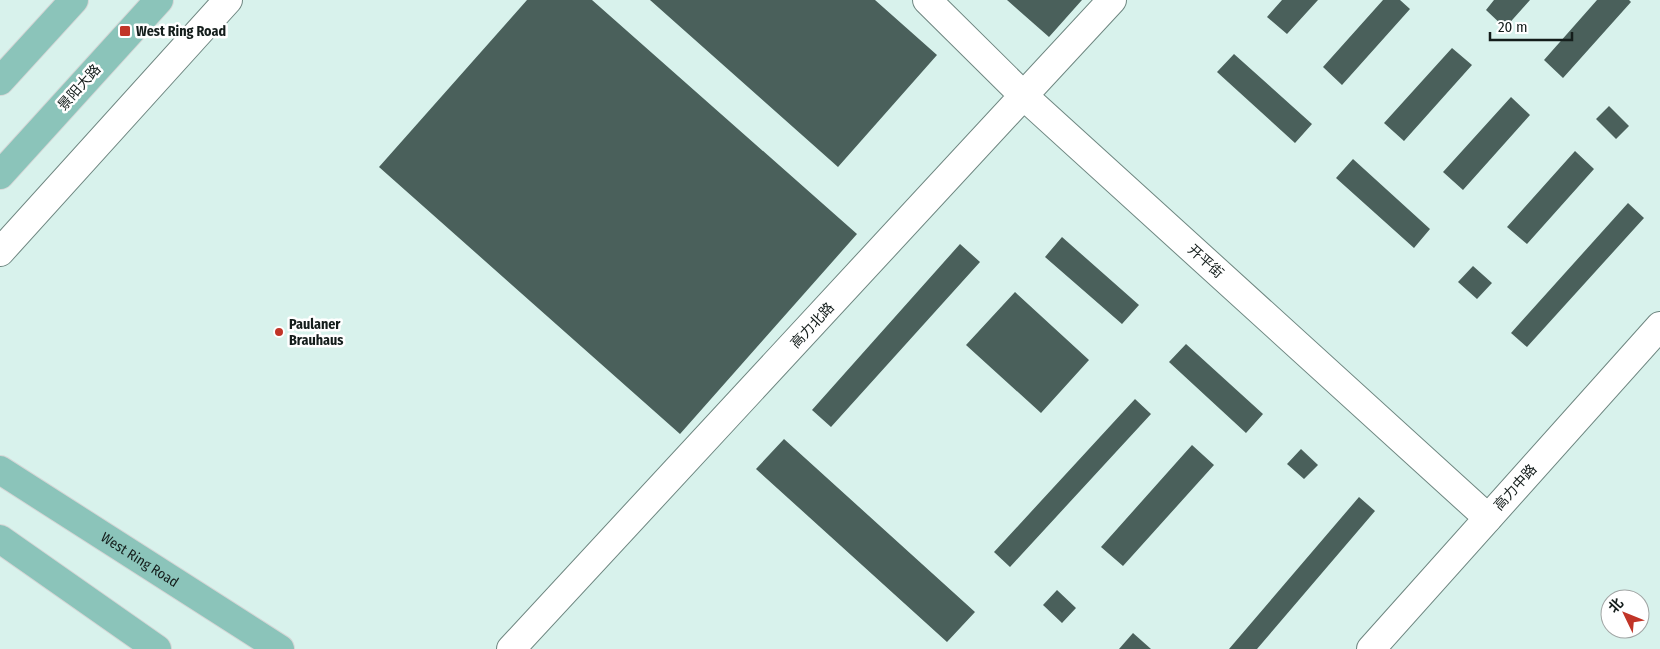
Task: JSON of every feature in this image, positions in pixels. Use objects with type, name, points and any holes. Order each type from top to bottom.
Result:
[{"type":"main road","points":[[0,81],[74,0]]},
{"type":"main road","name":"景阳大路","points":[[0,175],[159,0]]},
{"type":"main road","name":"West Ring Road","points":[[0,470],[280,649]]},
{"type":"main road","points":[[0,539],[157,649]]},
{"type":"street","points":[[0,252],[228,0]]},
{"type":"street","name":"开平街","points":[[927,0],[1025,97],[1488,518]]},
{"type":"street","name":"高力北路","points":[[511,649],[1025,97],[1112,0]]},
{"type":"street","name":"高力中路","points":[[1371,649],[1660,326]]},
{"type":"building","points":[[527,0],[592,0],[857,234],[680,434],[379,167]]},
{"type":"building","points":[[650,0],[875,0],[937,55],[838,167]]},
{"type":"building","points":[[1007,0],[1082,0],[1049,37]]},
{"type":"building","points":[[1282,0],[1318,0],[1287,34],[1267,17]]},
{"type":"building","points":[[1383,0],[1400,0],[1410,9],[1342,85],[1323,67]]},
{"type":"building","points":[[1494,0],[1530,0],[1505,28],[1486,10]]},
{"type":"building","points":[[1597,0],[1629,0],[1631,2],[1563,78],[1544,60]]},
{"type":"building","points":[[1452,48],[1472,65],[1404,141],[1384,123]]},
{"type":"building","points":[[1234,54],[1312,124],[1295,143],[1217,72]]},
{"type":"building","points":[[1511,97],[1530,115],[1463,190],[1443,172]]},
{"type":"building","points":[[1609,106],[1629,126],[1616,139],[1596,119]]},
{"type":"building","points":[[1575,151],[1594,169],[1527,244],[1507,227]]},
{"type":"building","points":[[1353,159],[1430,229],[1414,248],[1336,178]]},
{"type":"building","points":[[1628,203],[1644,218],[1527,347],[1511,333]]},
{"type":"building","points":[[1062,237],[1139,305],[1122,324],[1045,257]]},
{"type":"building","points":[[960,244],[980,262],[831,427],[812,410]]},
{"type":"building","points":[[1473,266],[1492,283],[1477,299],[1458,282]]},
{"type":"building","points":[[1015,292],[1089,360],[1041,413],[966,345]]},
{"type":"building","points":[[1186,344],[1263,414],[1246,433],[1169,362]]},
{"type":"building","points":[[1135,399],[1151,414],[1010,567],[994,552]]},
{"type":"building","points":[[784,439],[975,612],[947,642],[756,469]]},
{"type":"building","points":[[1192,445],[1214,465],[1123,566],[1101,547]]},
{"type":"building","points":[[1301,449],[1318,465],[1304,479],[1287,464]]},
{"type":"building","points":[[1359,497],[1375,511],[1257,649],[1229,649]]},
{"type":"building","points":[[1057,590],[1076,608],[1062,623],[1043,605]]},
{"type":"building","points":[[1133,633],[1151,649],[1119,649]]},
{"type":"place","name":"West Ring Road","points":[[125,31]]},
{"type":"place","name":"Paulaner Brauhaus","points":[[279,332]]}]
